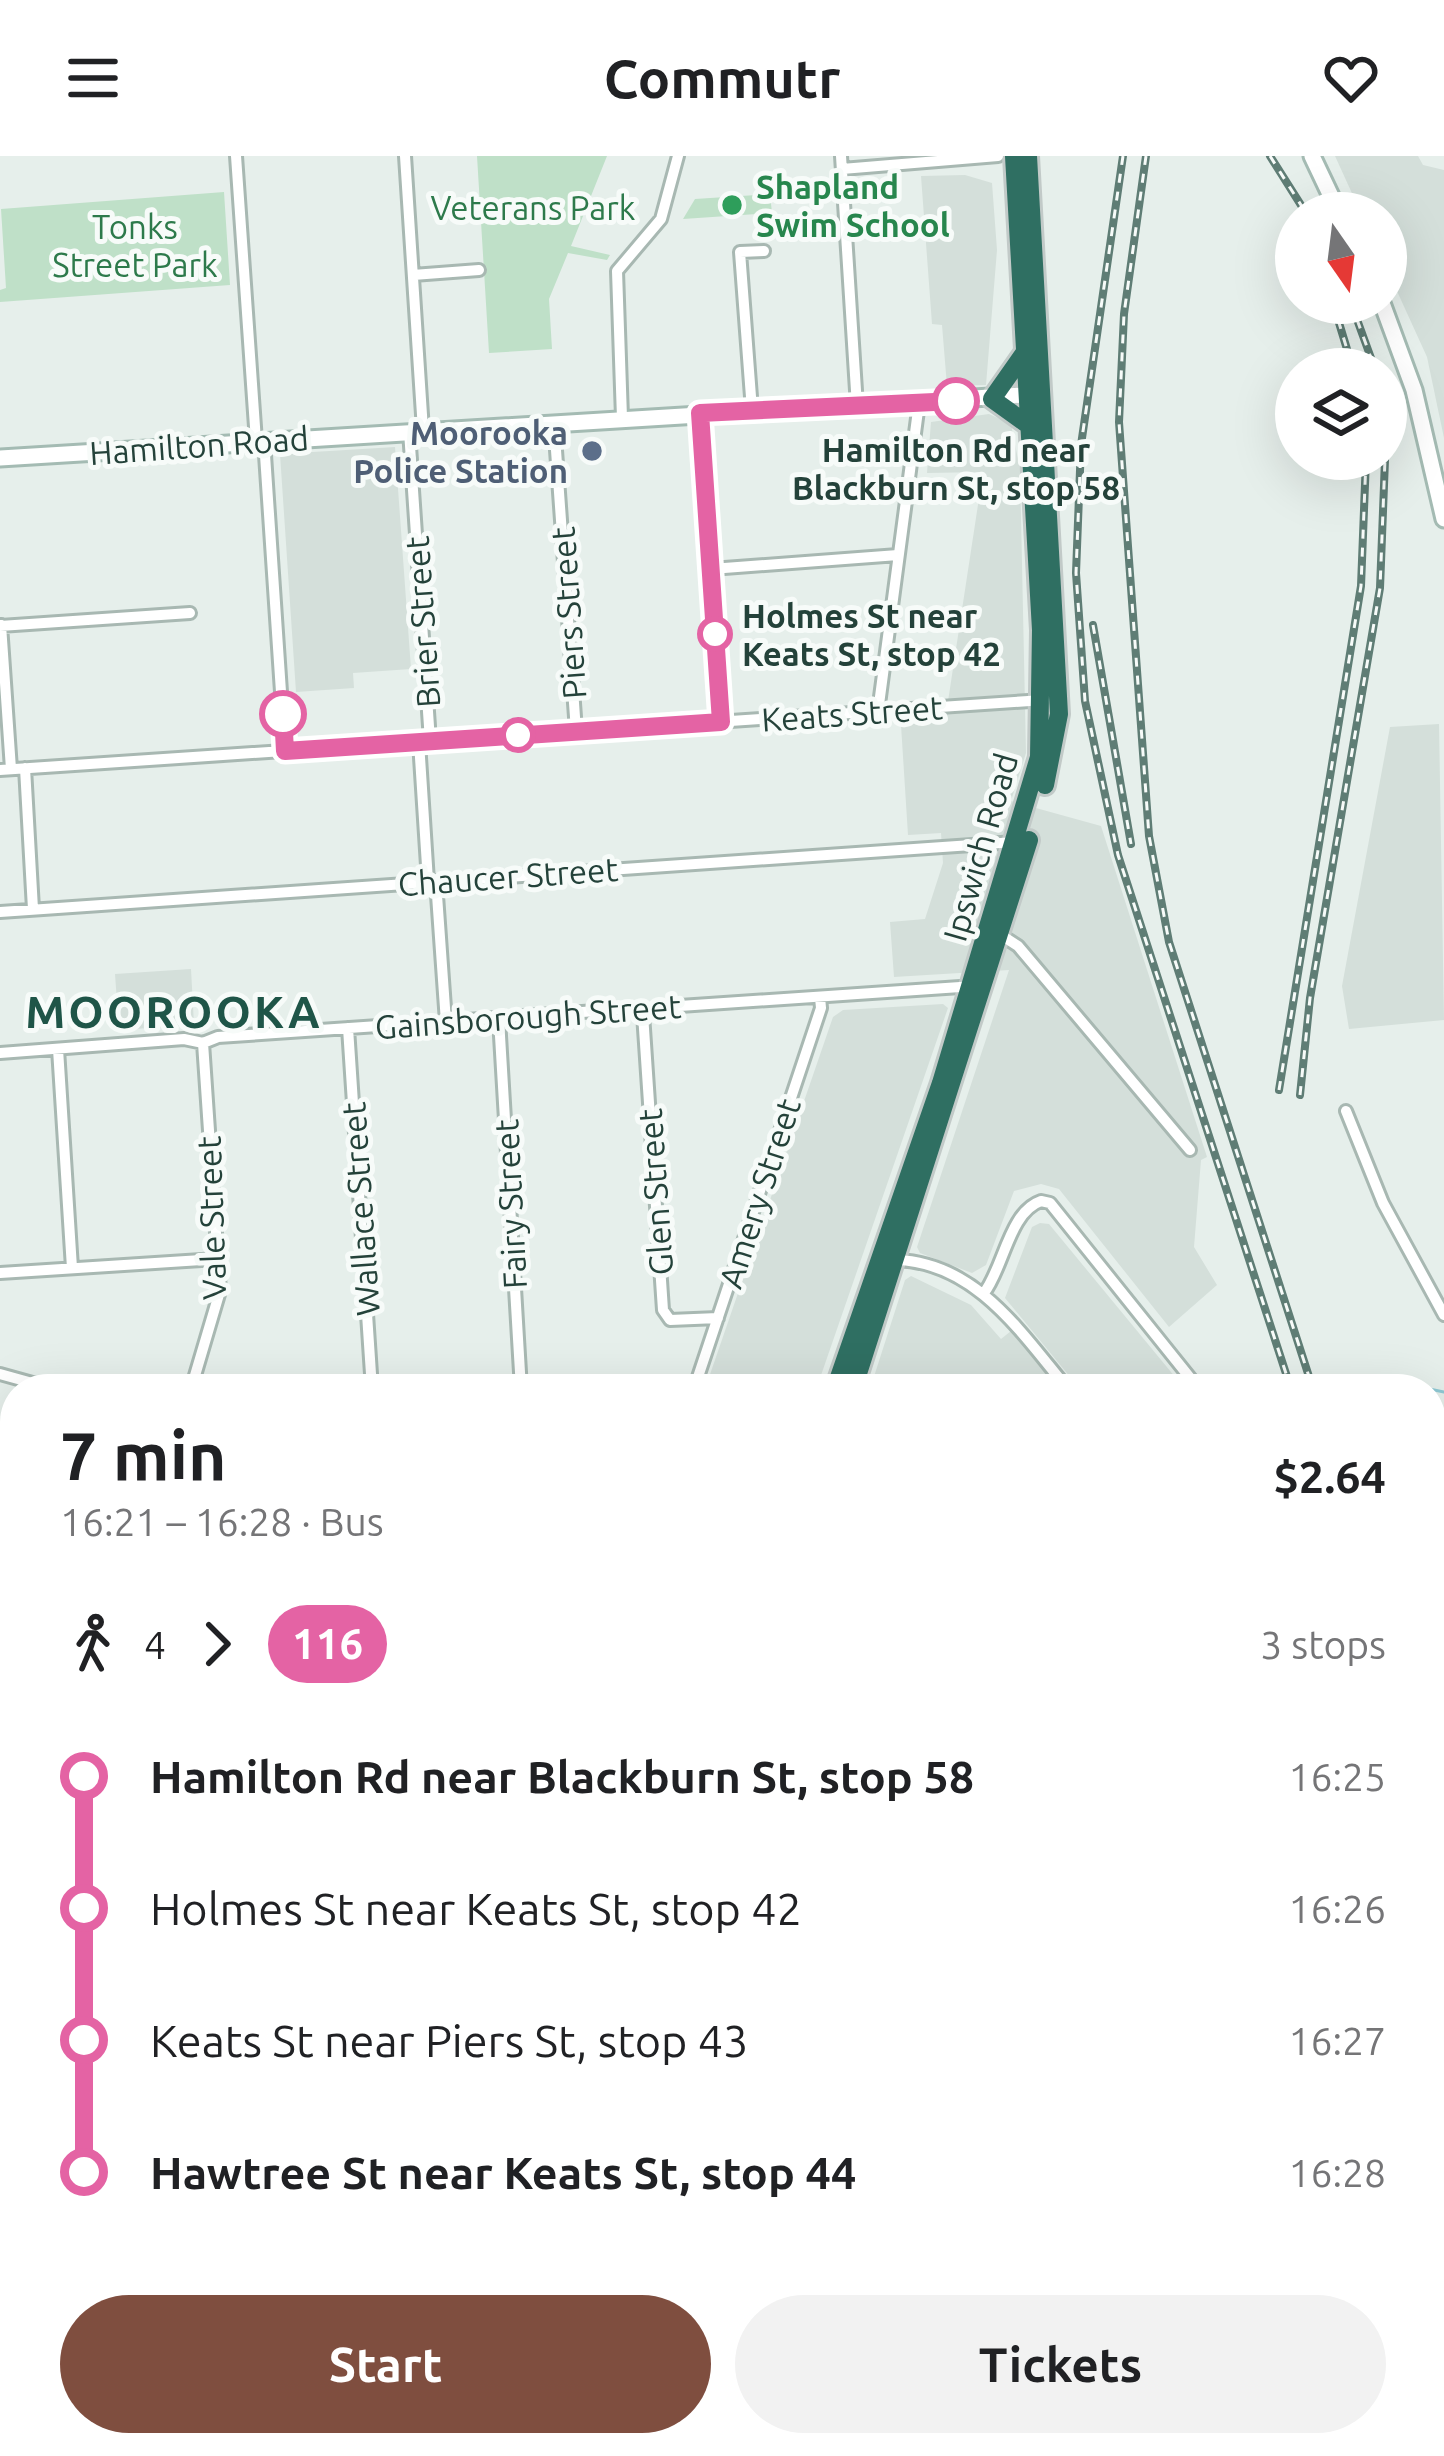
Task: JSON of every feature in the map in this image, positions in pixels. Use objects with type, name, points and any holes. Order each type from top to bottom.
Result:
[{"type":"highway","name":"Ipswich Road","points":[[858,1374],[977,986],[1040,757],[1050,699],[1031,428],[1036,394],[1024,352],[1014,156]]},
{"type":"highway","name":"Ipswich Road","points":[[840,1374],[977,986],[1001,935],[1051,763],[1028,156]]},
{"type":"highway","points":[[1024,352],[992,399],[1031,428]]},
{"type":"street","points":[[236,156],[285,751]]},
{"type":"street","name":"Brier Street","points":[[405,156],[413,274],[424,741],[446,1022]]},
{"type":"street","points":[[622,418],[617,271],[661,219],[678,156]]},
{"type":"street","points":[[857,406],[842,163],[998,156]]},
{"type":"street","points":[[1312,156],[1330,192]]},
{"type":"street","points":[[752,410],[740,252],[764,251]]},
{"type":"street","points":[[413,274],[479,270]]},
{"type":"street","points":[[1390,324],[1414,390],[1444,519]]},
{"type":"street","name":"Hamilton Road","points":[[0,458],[1036,394]]},
{"type":"street","points":[[878,712],[919,403]]},
{"type":"street","points":[[700,413],[721,722]]},
{"type":"street","name":"Piers Street","points":[[554,422],[576,731]]},
{"type":"street","points":[[711,569],[898,555]]},
{"type":"street","points":[[5,770],[1,626],[190,614]]},
{"type":"street","name":"Keats Street","points":[[5,770],[1050,699]]},
{"type":"street","points":[[25,768],[33,909]]},
{"type":"street","name":"Chaucer Street","points":[[0,911],[1015,842]]},
{"type":"street","points":[[1001,935],[1018,946],[1190,1150]]},
{"type":"street","name":"Gainsborough Street","points":[[0,1053],[184,1039],[203,1043],[218,1037],[626,1009],[643,1014],[665,1006],[977,986]]},
{"type":"street","name":"Amery Street","points":[[699,1374],[820,997]]},
{"type":"street","name":"Glen Street","points":[[643,1014],[663,1310],[670,1320],[718,1318]]},
{"type":"street","name":"Fairy Street","points":[[499,1018],[520,1374]]},
{"type":"street","name":"Wallace Street","points":[[348,1028],[372,1374]]},
{"type":"street","name":"Vale Street","points":[[196,1374],[218,1304],[203,1043]]},
{"type":"street","points":[[58,1049],[72,1268]]},
{"type":"street","points":[[1346,1112],[1383,1203],[1444,1315]]},
{"type":"street","points":[[983,1292],[1003,1263],[1023,1212],[1031,1204],[1051,1203],[1187,1374]]},
{"type":"street","points":[[0,1273],[217,1259]]},
{"type":"street","points":[[896,1260],[916,1262],[983,1292],[1055,1374]]},
{"type":"shaded area","points":[[1335,156],[1418,156],[1423,165],[1444,170],[1444,438],[1427,357],[1407,313],[1407,192],[1351,192]]},
{"type":"shaded area","points":[[965,175],[992,183],[997,250],[986,385],[947,386],[942,325],[932,324],[921,176]]},
{"type":"shaded area","points":[[989,414],[1011,424],[1020,469],[1026,753],[1011,801],[1101,826],[1207,1157],[1201,1160],[1194,1247],[1217,1285],[1169,1327],[1059,1189],[1041,1184],[1014,1191],[986,1265],[972,1273],[920,1253],[917,1247],[1009,970],[894,977],[890,922],[925,919],[943,863],[941,833],[908,835],[901,725],[945,721],[983,472],[927,473],[931,422]]},
{"type":"shaded area","points":[[395,447],[411,669],[353,673],[354,688],[296,692],[280,454]]},
{"type":"shaded area","points":[[1439,724],[1444,1020],[1349,1029],[1342,986],[1390,727]]},
{"type":"shaded area","points":[[191,969],[194,1025],[119,1030],[115,974]]},
{"type":"shaded area","points":[[943,1004],[948,1008],[821,1374],[710,1374],[833,1017],[843,1010]]},
{"type":"shaded area","points":[[1049,1224],[1173,1374],[1068,1374],[1005,1298],[1032,1227]]},
{"type":"shaded area","points":[[911,1276],[971,1305],[1001,1339],[1011,1331],[1047,1374],[875,1374],[905,1280]]},
{"type":"green space","name":"Veterans Park","points":[[477,156],[607,156],[571,246],[610,255],[607,260],[568,253],[549,299],[552,349],[489,353]]},
{"type":"green space","name":"Tonks Street Park","points":[[224,192],[230,285],[0,302],[0,290],[6,288],[1,209]]},
{"type":"green space","name":"Shapland Swim School","points":[[770,194],[772,213],[683,219],[695,199]]},
{"type":"railway","points":[[1123,156],[1081,445],[1076,573],[1085,701],[1118,855],[1286,1374]]},
{"type":"railway","points":[[1146,156],[1124,314],[1119,422],[1149,836],[1169,942],[1308,1374]]},
{"type":"railway","points":[[1270,156],[1293,192]]},
{"type":"railway","points":[[1339,324],[1347,348]]},
{"type":"railway","points":[[1359,324],[1367,348]]},
{"type":"railway","points":[[1279,1090],[1361,586],[1365,480]]},
{"type":"railway","points":[[1300,1095],[1310,998],[1380,588],[1384,480]]},
{"type":"railway","points":[[1093,625],[1131,844]]},
{"type":"bus line","name":"116","points":[[283,714],[285,751],[721,722],[700,413],[956,401]]},
{"type":"place","name":"Shapland Swim School","points":[[732,205]]},
{"type":"place","name":"Hamilton Rd near Blackburn St, stop 58","points":[[956,401]]},
{"type":"place","name":"Moorooka Police Station","points":[[592,451]]},
{"type":"place","name":"Holmes St near Keats St, stop 42","points":[[715,634]]},
{"type":"district","name":"MOOROOKA","points":[[174,1011]]}]
